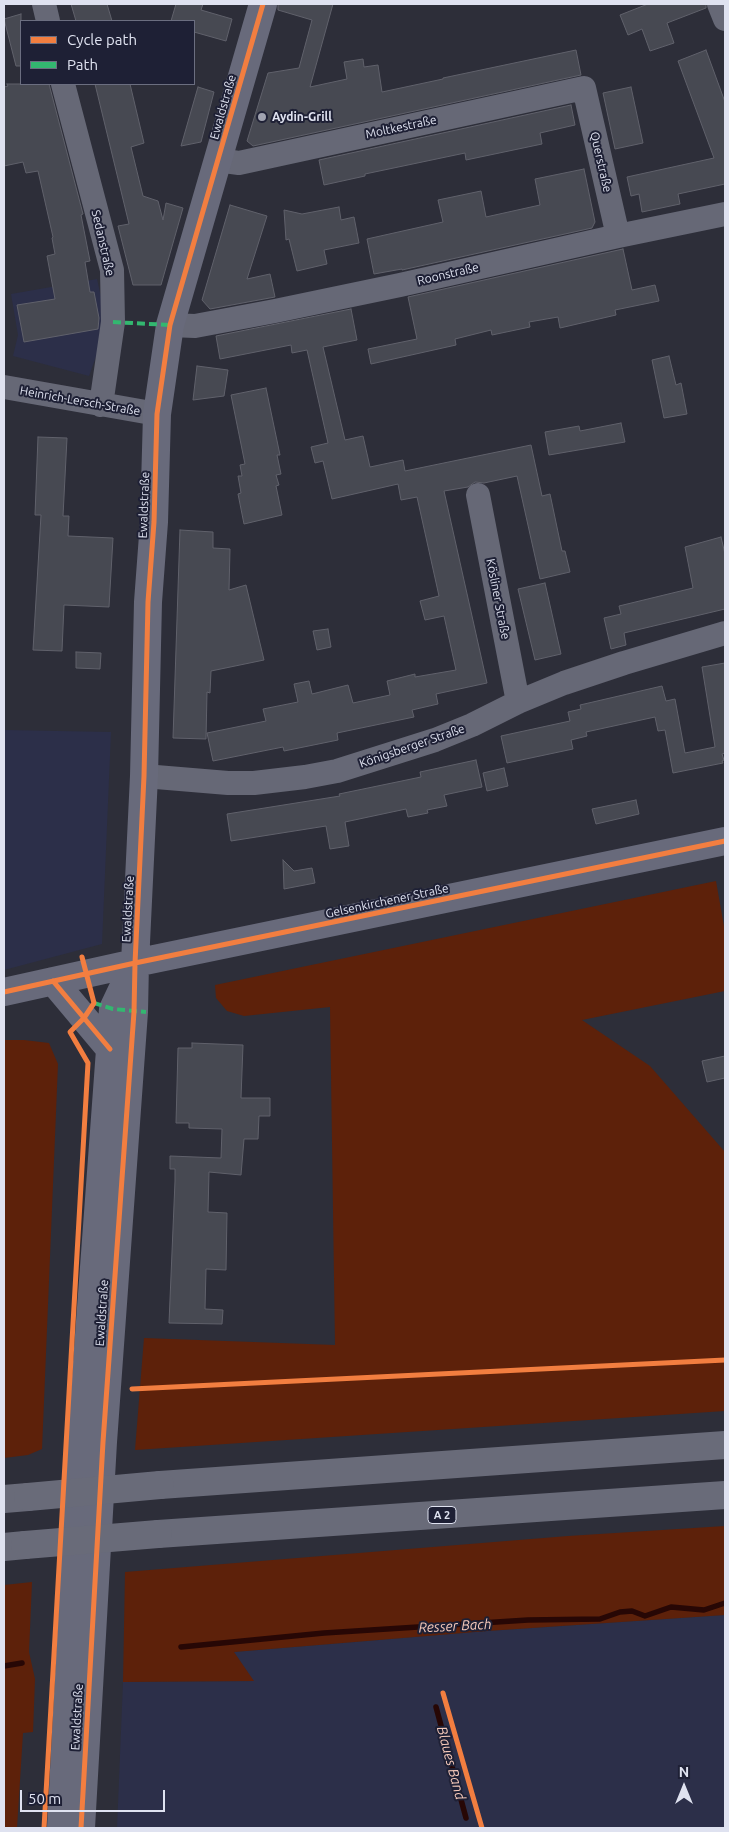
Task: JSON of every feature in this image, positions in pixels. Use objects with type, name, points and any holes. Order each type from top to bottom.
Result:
[{"type":"highway","points":[[16,1498],[160,1485],[725,1445]]},
{"type":"highway","name":"A 2","points":[[14,1546],[158,1534],[725,1496]]},
{"type":"main road","name":"Ewaldstraße","points":[[81,1828],[102,1452],[134,1012],[144,776],[148,602],[154,522],[157,414],[170,325],[263,4]]},
{"type":"main road","name":"Gelsenkirchener Straße","points":[[4,992],[135,963],[725,841]]},
{"type":"main road","name":"Ewaldstraße","points":[[61,1828],[80,1444],[112,1010],[135,963]]},
{"type":"main road","points":[[53,981],[110,1049]]},
{"type":"street","points":[[44,4],[48,20]]},
{"type":"street","points":[[719,4],[725,18]]},
{"type":"street","name":"Sedanstraße","points":[[64,85],[112,270],[112,322],[102,405]]},
{"type":"street","name":"Moltkestraße","points":[[217,160],[239,163],[584,88]]},
{"type":"street","name":"Querstraße","points":[[584,88],[618,236]]},
{"type":"street","name":"Roonstraße","points":[[170,325],[195,326],[275,311],[725,214]]},
{"type":"street","name":"Heinrich-Lersch-Straße","points":[[4,387],[157,414]]},
{"type":"street","name":"Kösliner Straße","points":[[478,495],[518,702]]},
{"type":"street","name":"Königsberger Straße","points":[[144,776],[228,783],[273,782],[305,777],[356,765],[435,740],[564,683],[725,633]]},
{"type":"shaded area","points":[[97,279],[103,306],[98,351],[89,376],[13,356],[18,335],[11,294]]},
{"type":"shaded area","points":[[4,730],[111,732],[102,944],[4,970]]},
{"type":"shaded area","points":[[716,881],[725,932],[725,991],[582,1020],[650,1066],[725,1152],[725,1411],[135,1450],[144,1338],[335,1345],[330,1007],[244,1016],[227,1011],[216,998],[215,985]]},
{"type":"shaded area","points":[[4,1040],[49,1043],[58,1064],[42,1449],[28,1455],[4,1458]]},
{"type":"shaded area","points":[[725,1526],[725,1615],[487,1631],[234,1652],[254,1681],[123,1682],[125,1572],[568,1536]]},
{"type":"shaded area","points":[[32,1582],[29,1652],[35,1679],[33,1732],[23,1733],[17,1828],[4,1828],[4,1585]]},
{"type":"shaded area","points":[[725,1615],[725,1828],[117,1828],[123,1682],[253,1681],[234,1652],[487,1631]]},
{"type":"building","points":[[71,4],[107,4],[112,20],[76,20]]},
{"type":"building","points":[[176,4],[203,4],[201,10],[232,19],[226,41],[195,32],[195,20],[171,20]]},
{"type":"building","points":[[278,4],[333,4],[310,87],[347,79],[344,62],[363,59],[364,67],[378,65],[382,92],[576,50],[581,75],[253,146],[247,141],[268,73],[299,68],[312,20],[278,10]]},
{"type":"building","points":[[648,4],[706,4],[706,8],[667,23],[674,43],[650,51],[642,29],[628,35],[620,15]]},
{"type":"building","points":[[21,14],[20,66],[16,66],[4,19]]},
{"type":"building","points":[[706,50],[725,102],[725,184],[678,194],[680,204],[642,212],[639,194],[631,196],[627,177],[714,158],[678,61]]},
{"type":"building","points":[[7,84],[49,85],[83,214],[81,215],[90,261],[85,262],[90,292],[94,292],[99,318],[98,329],[24,342],[17,305],[55,299],[47,256],[55,254],[38,171],[26,173],[23,162],[4,166],[4,87],[8,86]]},
{"type":"building","points":[[95,85],[130,85],[144,143],[131,147],[143,196],[158,201],[163,220],[166,203],[183,208],[161,285],[133,285],[118,226],[129,224]]},
{"type":"building","points":[[198,87],[214,92],[201,142],[181,146]]},
{"type":"building","points":[[631,87],[643,143],[615,149],[603,93]]},
{"type":"building","points":[[571,105],[575,125],[540,133],[542,144],[466,160],[465,153],[365,174],[365,176],[324,185],[319,160]]},
{"type":"building","points":[[584,169],[595,222],[592,228],[402,270],[374,274],[367,239],[443,222],[438,200],[481,191],[486,217],[540,205],[535,179]]},
{"type":"building","points":[[230,205],[267,216],[247,279],[270,274],[275,297],[210,309],[202,300]]},
{"type":"building","points":[[339,207],[341,220],[354,217],[359,243],[324,250],[327,264],[297,271],[289,239],[286,240],[284,210],[302,214]]},
{"type":"building","points":[[623,249],[632,290],[655,285],[659,301],[615,310],[616,315],[560,328],[558,317],[529,322],[530,327],[492,335],[491,330],[455,339],[456,345],[371,364],[368,349],[417,339],[408,297]]},
{"type":"building","points":[[351,309],[357,340],[323,347],[345,440],[363,436],[370,467],[403,460],[405,471],[531,445],[542,496],[550,494],[562,551],[565,551],[570,572],[540,579],[517,476],[484,483],[475,482],[468,487],[444,491],[487,683],[436,694],[438,704],[412,710],[414,717],[337,733],[338,740],[284,751],[283,747],[213,761],[207,733],[266,721],[263,709],[298,702],[294,684],[309,681],[312,694],[348,685],[353,703],[390,695],[387,681],[415,674],[415,677],[456,670],[444,616],[425,620],[420,601],[439,596],[417,497],[401,500],[398,484],[332,499],[323,461],[315,463],[311,447],[328,443],[307,350],[292,353],[291,345],[220,359],[216,336]]},
{"type":"building","points":[[669,356],[676,385],[681,383],[687,414],[664,418],[652,360]]},
{"type":"building","points":[[197,366],[228,370],[224,396],[193,400]]},
{"type":"building","points":[[266,388],[280,455],[277,455],[281,474],[276,475],[279,485],[276,486],[282,515],[244,524],[238,494],[241,493],[238,476],[242,476],[240,465],[245,464],[231,395]]},
{"type":"building","points":[[621,423],[625,442],[549,455],[545,432],[579,426],[580,431]]},
{"type":"building","points":[[38,437],[67,438],[63,516],[69,516],[68,536],[113,538],[109,607],[64,605],[62,651],[33,650],[41,515],[35,515]]},
{"type":"building","points":[[180,530],[213,532],[213,548],[230,549],[229,590],[246,585],[264,660],[211,671],[210,693],[207,692],[206,739],[173,738]]},
{"type":"building","points":[[721,537],[725,554],[725,609],[624,633],[626,645],[611,649],[604,618],[621,614],[619,606],[693,588],[685,547]]},
{"type":"building","points":[[545,583],[561,654],[535,660],[518,589]]},
{"type":"building","points":[[328,629],[331,647],[317,650],[313,631]]},
{"type":"building","points":[[76,652],[101,653],[100,669],[76,668]]},
{"type":"building","points":[[725,663],[725,753],[722,754],[723,763],[673,773],[665,730],[658,731],[655,717],[586,732],[587,736],[571,740],[573,749],[507,763],[501,736],[570,721],[568,712],[581,709],[580,705],[662,686],[666,701],[675,699],[685,753],[715,747],[702,667]]},
{"type":"building","points":[[476,760],[482,787],[444,795],[447,806],[427,810],[428,813],[408,817],[406,809],[345,822],[349,846],[330,849],[326,826],[231,841],[227,814],[340,796],[339,794],[421,777],[420,772]]},
{"type":"building","points":[[504,768],[508,786],[487,791],[483,773]]},
{"type":"building","points":[[636,800],[639,814],[596,824],[592,809]]},
{"type":"building","points":[[283,860],[294,871],[312,868],[315,883],[284,889]]},
{"type":"building","points":[[192,1043],[243,1045],[241,1098],[270,1098],[270,1116],[259,1116],[258,1139],[244,1139],[241,1175],[209,1172],[208,1212],[227,1213],[226,1270],[206,1269],[205,1309],[223,1310],[222,1324],[169,1323],[175,1181],[175,1169],[170,1169],[170,1156],[221,1158],[222,1129],[189,1128],[189,1123],[176,1123],[178,1048],[192,1048]]},
{"type":"building","points":[[725,1056],[725,1078],[707,1082],[702,1061]]},
{"type":"waterway","name":"Resser Bach","points":[[181,1647],[324,1633],[528,1620],[600,1619],[620,1612],[632,1611],[645,1616],[671,1607],[704,1610],[725,1603]]},
{"type":"waterway","name":"Resser Bach","points":[[4,1666],[22,1663]]},
{"type":"waterway","name":"Blaues Band","points":[[436,1707],[466,1818]]},
{"type":"marked path","points":[[113,322],[170,325]]},
{"type":"marked path","points":[[94,1003],[113,1009],[146,1012]]},
{"type":"cycle path","points":[[81,1828],[103,1442],[134,1012],[144,776],[148,602],[154,522],[157,414],[170,325],[263,4]]},
{"type":"cycle path","points":[[4,992],[135,963],[725,841]]},
{"type":"cycle path","points":[[44,1828],[88,1063],[70,1032],[84,1018],[94,1003],[82,957]]},
{"type":"cycle path","points":[[53,981],[110,1049]]},
{"type":"cycle path","points":[[132,1389],[725,1360]]},
{"type":"cycle path","points":[[443,1693],[482,1828]]},
{"type":"place","name":"Aydin-Grill","points":[[262,117]]}]
